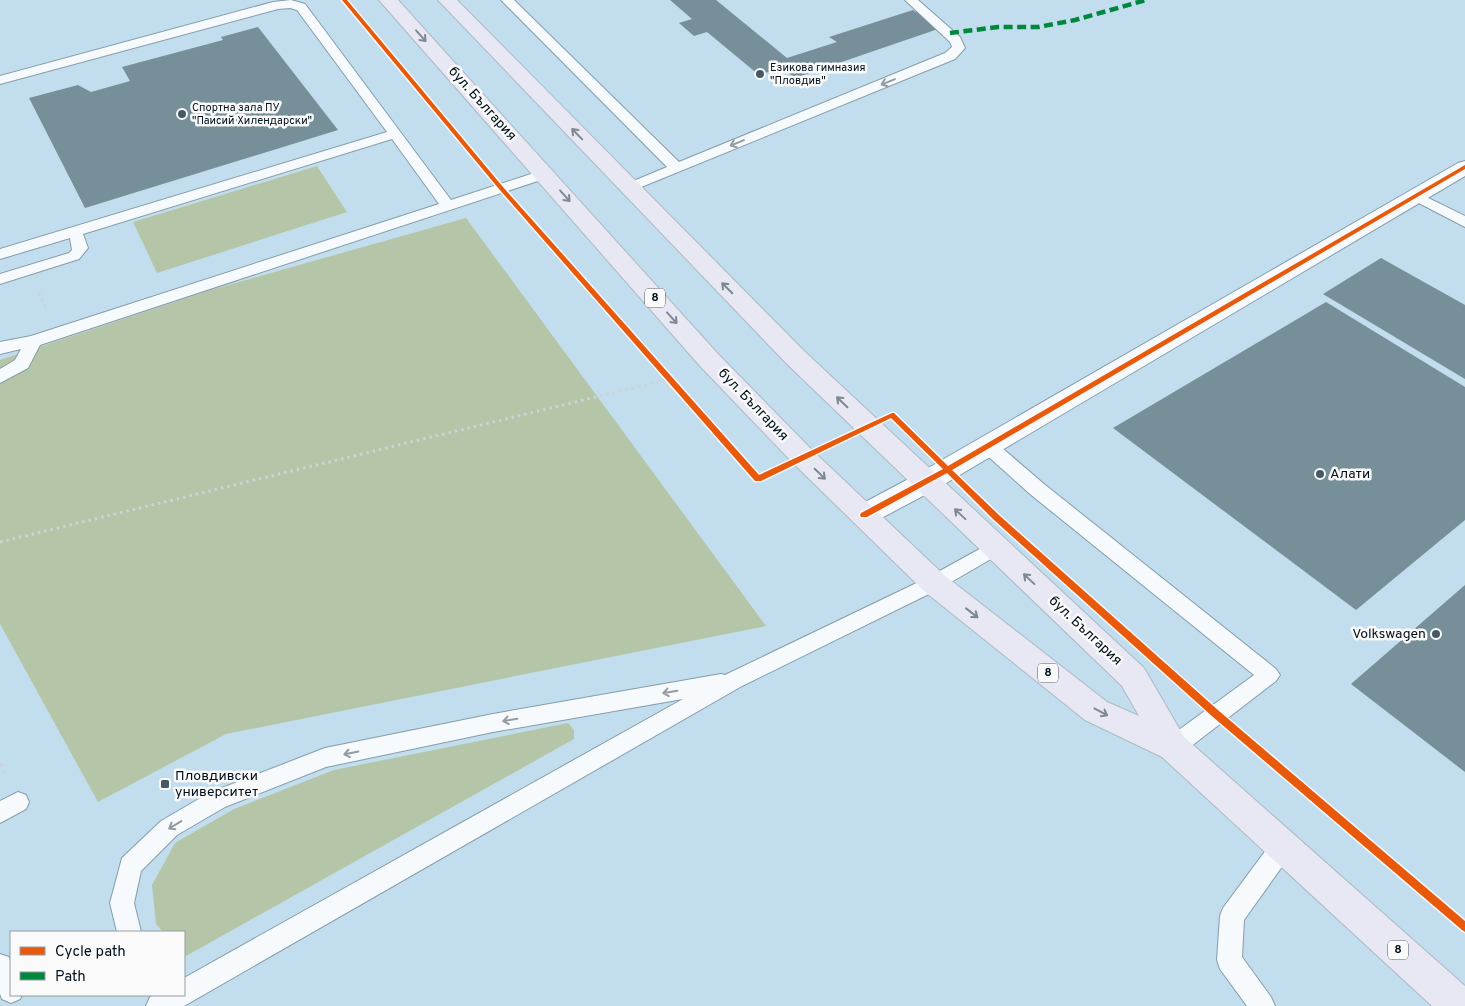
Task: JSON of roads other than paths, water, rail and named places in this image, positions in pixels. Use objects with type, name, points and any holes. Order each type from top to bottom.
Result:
[{"type":"main road","name":"бул. България","points":[[388,0],[709,360],[803,458],[934,583],[1096,711],[1173,747],[1459,1006]]},
{"type":"main road","name":"бул. България","points":[[447,0],[795,357],[1133,676],[1173,747]]},
{"type":"street","points":[[864,515],[926,482],[1465,167]]},
{"type":"lane","points":[[507,0],[676,168]]},
{"type":"lane","points":[[629,188],[950,56],[959,48],[956,40],[911,0]]},
{"type":"lane","points":[[0,80],[277,4],[291,4],[301,7],[449,206]]},
{"type":"lane","points":[[0,254],[395,134]]},
{"type":"lane","points":[[0,348],[57,334],[545,174]]},
{"type":"lane","points":[[1416,196],[1465,222]]},
{"type":"lane","points":[[0,280],[80,252],[81,248],[75,232]]},
{"type":"lane","points":[[0,377],[22,364],[34,341]]},
{"type":"lane","points":[[988,446],[1037,489],[1269,675],[1173,747]]},
{"type":"lane","points":[[185,991],[735,680],[934,583],[996,547]]},
{"type":"lane","points":[[128,931],[122,903],[130,866],[169,828],[217,800],[325,758],[493,723],[735,680]]},
{"type":"lane","points":[[1262,1006],[1229,960],[1232,916],[1283,846]]},
{"type":"lane","points":[[0,966],[10,988]]},
{"type":"place","name":"Езикова гимназия \"Пловдив\"","points":[[760,74]]},
{"type":"place","name":"Спортна зала ПУ \"Паисий Хилендарски\"","points":[[182,114]]},
{"type":"place","name":"Алати","points":[[1320,474]]},
{"type":"place","name":"Volkswagen","points":[[1436,634]]},
{"type":"place","name":"Пловдивски университет","points":[[165,784]]}]
